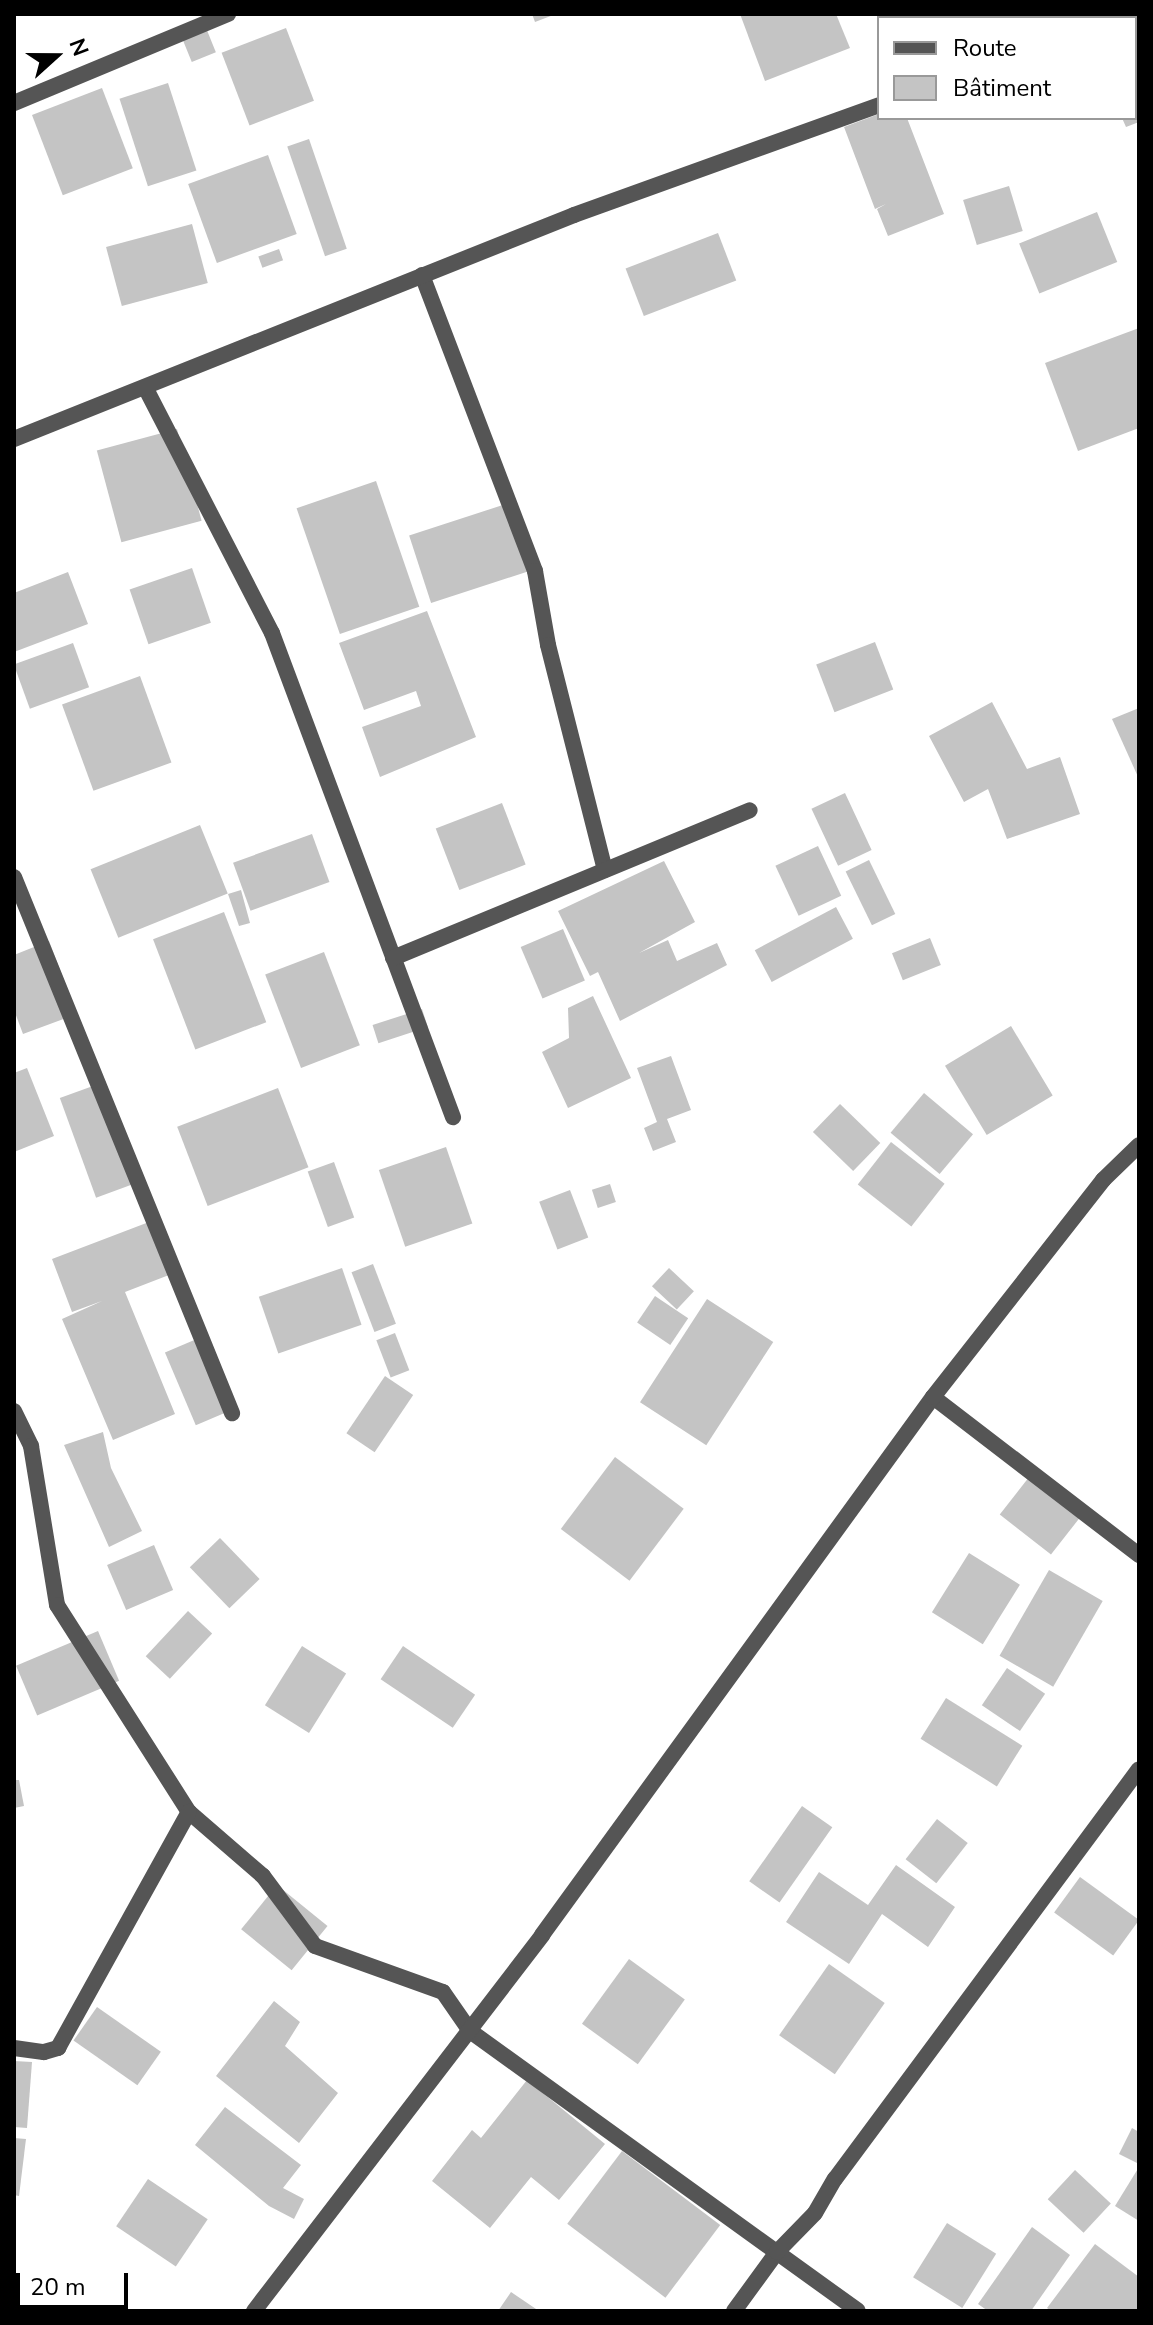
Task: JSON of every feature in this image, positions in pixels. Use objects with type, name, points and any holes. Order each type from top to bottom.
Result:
[{"type":"street","points":[[14,102],[228,14]]},
{"type":"street","points":[[14,439],[422,275],[877,106]]},
{"type":"street","points":[[422,275],[535,571],[548,645],[605,870]]},
{"type":"street","points":[[145,387],[272,633],[453,1117]]},
{"type":"street","points":[[393,958],[750,810]]},
{"type":"street","points":[[14,877],[232,1413]]},
{"type":"street","points":[[254,2311],[470,2031],[933,1397],[1103,1180],[1139,1145]]},
{"type":"street","points":[[933,1397],[1139,1555]]},
{"type":"street","points":[[14,1411],[31,1446],[57,1605],[189,1812],[263,1876],[315,1946],[443,1992],[470,2031],[858,2311]]},
{"type":"street","points":[[734,2311],[777,2252],[815,2213],[1139,1769]]},
{"type":"street","points":[[14,2048],[44,2052],[58,2048],[189,1812]]},
{"type":"building","points":[[532,14],[556,14],[535,22]]},
{"type":"building","points":[[740,14],[836,14],[850,48],[765,81]]},
{"type":"building","points":[[1139,16],[1139,68],[1137,68]]},
{"type":"building","points":[[202,18],[216,52],[192,62],[178,28]]},
{"type":"building","points":[[286,28],[314,101],[250,126],[222,53]]},
{"type":"building","points":[[1139,72],[1139,122],[1126,127],[1123,120],[1137,120]]},
{"type":"building","points":[[168,83],[196,170],[148,186],[119,99]]},
{"type":"building","points":[[102,88],[133,168],[63,195],[32,115]]},
{"type":"building","points":[[877,115],[877,120],[908,120],[944,214],[888,236],[877,209],[886,204],[875,209],[844,127]]},
{"type":"building","points":[[309,139],[347,249],[325,256],[287,146]]},
{"type":"building","points":[[268,155],[297,234],[217,263],[188,184]]},
{"type":"building","points":[[1009,186],[1023,231],[977,245],[963,200]]},
{"type":"building","points":[[1097,212],[1117,262],[1039,294],[1019,243]]},
{"type":"building","points":[[192,224],[208,283],[122,306],[106,247]]},
{"type":"building","points":[[718,233],[736,281],[644,316],[626,268]]},
{"type":"building","points":[[279,249],[283,260],[262,268],[258,257]]},
{"type":"building","points":[[1139,328],[1139,428],[1078,451],[1045,363]]},
{"type":"building","points":[[177,429],[202,521],[121,542],[97,450]]},
{"type":"building","points":[[376,481],[419,607],[340,634],[297,508]]},
{"type":"building","points":[[509,503],[531,571],[431,603],[409,535]]},
{"type":"building","points":[[192,568],[211,623],[148,644],[130,589]]},
{"type":"building","points":[[68,572],[88,624],[14,652],[14,593]]},
{"type":"building","points":[[427,611],[476,737],[380,777],[362,727],[421,706],[416,691],[364,710],[339,643]]},
{"type":"building","points":[[875,642],[893,690],[834,712],[816,665]]},
{"type":"building","points":[[73,643],[89,687],[30,709],[14,664]]},
{"type":"building","points":[[140,676],[171,762],[93,791],[62,704]]},
{"type":"building","points":[[992,702],[1027,769],[1060,757],[1080,814],[1007,839],[988,789],[964,802],[929,736]]},
{"type":"building","points":[[1139,708],[1139,779],[1112,719]]},
{"type":"building","points":[[845,793],[872,850],[838,866],[811,809]]},
{"type":"building","points":[[502,803],[526,865],[459,890],[436,828]]},
{"type":"building","points":[[200,825],[228,894],[118,938],[91,869]]},
{"type":"building","points":[[312,834],[329,882],[251,911],[233,863]]},
{"type":"building","points":[[818,846],[841,896],[799,916],[775,866]]},
{"type":"building","points":[[869,860],[895,914],[872,925],[846,871]]},
{"type":"building","points":[[664,861],[695,922],[639,953],[668,940],[677,961],[717,943],[727,965],[620,1021],[598,972],[590,976],[558,911]]},
{"type":"building","points":[[241,890],[250,923],[239,926],[228,894]]},
{"type":"building","points":[[836,907],[853,939],[772,982],[755,950]]},
{"type":"building","points":[[224,912],[266,1022],[195,1049],[153,939]]},
{"type":"building","points":[[563,929],[585,981],[543,999],[521,947]]},
{"type":"building","points":[[930,938],[941,965],[903,980],[892,953]]},
{"type":"building","points":[[49,941],[77,1014],[23,1034],[14,1010],[14,955]]},
{"type":"building","points":[[324,952],[360,1045],[301,1068],[265,975]]},
{"type":"building","points":[[593,996],[631,1078],[568,1108],[542,1052],[569,1038],[568,1008]]},
{"type":"building","points":[[422,1009],[428,1027],[378,1043],[373,1025]]},
{"type":"building","points":[[1011,1026],[1053,1095],[987,1135],[945,1066]]},
{"type":"building","points":[[671,1056],[691,1110],[667,1119],[676,1142],[653,1151],[644,1128],[657,1122],[637,1068]]},
{"type":"building","points":[[27,1068],[54,1136],[14,1152],[14,1073]]},
{"type":"building","points":[[104,1082],[140,1182],[96,1198],[60,1098]]},
{"type":"building","points":[[278,1088],[308,1167],[208,1206],[177,1127]]},
{"type":"building","points":[[924,1093],[973,1134],[940,1174],[891,1133]]},
{"type":"building","points":[[840,1104],[880,1143],[853,1171],[813,1132]]},
{"type":"building","points":[[891,1142],[945,1184],[911,1226],[858,1185]]},
{"type":"building","points":[[446,1147],[472,1224],[405,1247],[379,1170]]},
{"type":"building","points":[[334,1162],[354,1217],[328,1227],[308,1172]]},
{"type":"building","points":[[610,1184],[616,1202],[598,1208],[592,1190]]},
{"type":"building","points":[[570,1190],[588,1238],[557,1249],[539,1202]]},
{"type":"building","points":[[149,1222],[169,1275],[125,1292],[175,1414],[113,1440],[62,1319],[102,1301],[72,1312],[52,1259]]},
{"type":"building","points":[[373,1264],[396,1324],[374,1332],[352,1272]]},
{"type":"building","points":[[342,1268],[362,1325],[278,1353],[259,1297]]},
{"type":"building","points":[[669,1268],[694,1291],[677,1309],[652,1286]]},
{"type":"building","points":[[655,1296],[688,1318],[670,1345],[637,1323]]},
{"type":"building","points":[[707,1299],[773,1342],[706,1445],[640,1402]]},
{"type":"building","points":[[395,1333],[409,1370],[391,1378],[376,1340]]},
{"type":"building","points":[[199,1338],[230,1411],[196,1425],[165,1352]]},
{"type":"building","points":[[385,1376],[413,1395],[375,1452],[346,1433]]},
{"type":"building","points":[[103,1432],[111,1468],[142,1531],[109,1547],[64,1445]]},
{"type":"building","points":[[615,1457],[684,1509],[630,1581],[561,1529]]},
{"type":"building","points":[[1033,1472],[1084,1512],[1051,1555],[1000,1515]]},
{"type":"building","points":[[220,1538],[260,1579],[229,1608],[190,1567]]},
{"type":"building","points":[[154,1545],[173,1590],[126,1610],[107,1565]]},
{"type":"building","points":[[969,1553],[1020,1585],[983,1644],[932,1612]]},
{"type":"building","points":[[1049,1570],[1103,1601],[1053,1687],[1000,1656]]},
{"type":"building","points":[[188,1611],[212,1634],[170,1679],[146,1656]]},
{"type":"building","points":[[98,1631],[119,1681],[37,1715],[16,1666]]},
{"type":"building","points":[[302,1646],[346,1674],[309,1733],[265,1705]]},
{"type":"building","points":[[403,1646],[475,1695],[453,1728],[381,1679]]},
{"type":"building","points":[[1007,1668],[1045,1694],[1020,1731],[982,1705]]},
{"type":"building","points":[[946,1698],[1022,1746],[997,1786],[921,1739]]},
{"type":"building","points":[[14,1780],[19,1780],[24,1806],[14,1808]]},
{"type":"building","points":[[802,1806],[832,1827],[780,1903],[749,1881]]},
{"type":"building","points":[[937,1819],[968,1843],[936,1883],[906,1859]]},
{"type":"building","points":[[896,1865],[955,1907],[928,1947],[882,1914],[849,1964],[786,1922],[819,1872],[868,1905]]},
{"type":"building","points":[[1080,1877],[1139,1920],[1113,1956],[1054,1913]]},
{"type":"building","points":[[277,1885],[328,1926],[292,1970],[241,1929]]},
{"type":"building","points":[[629,1959],[685,2000],[638,2064],[582,2024]]},
{"type":"building","points":[[829,1964],[885,2003],[835,2074],[779,2035]]},
{"type":"building","points":[[274,2001],[300,2022],[285,2046],[338,2093],[299,2143],[216,2076]]},
{"type":"building","points":[[97,2007],[161,2052],[137,2085],[73,2041]]},
{"type":"building","points":[[14,2061],[32,2062],[27,2128],[14,2127]]},
{"type":"building","points":[[527,2080],[605,2144],[559,2200],[531,2177],[490,2228],[432,2181],[472,2130],[481,2138]]},
{"type":"building","points":[[225,2107],[301,2165],[283,2188],[304,2199],[294,2219],[269,2206],[195,2145]]},
{"type":"building","points":[[1132,2128],[1139,2132],[1139,2164],[1119,2154]]},
{"type":"building","points":[[14,2138],[26,2139],[19,2196],[14,2195]]},
{"type":"building","points":[[622,2151],[720,2225],[665,2298],[567,2224]]},
{"type":"building","points":[[1139,2167],[1139,2221],[1115,2206]]},
{"type":"building","points":[[1075,2170],[1111,2203],[1084,2233],[1048,2199]]},
{"type":"building","points":[[148,2179],[208,2219],[176,2267],[116,2226]]},
{"type":"building","points":[[947,2223],[996,2254],[962,2308],[913,2277]]},
{"type":"building","points":[[1032,2227],[1070,2255],[1031,2311],[988,2311],[978,2304]]},
{"type":"building","points":[[1095,2244],[1139,2277],[1139,2311],[1051,2311],[1047,2308]]},
{"type":"building","points":[[511,2292],[539,2311],[498,2311]]}]
